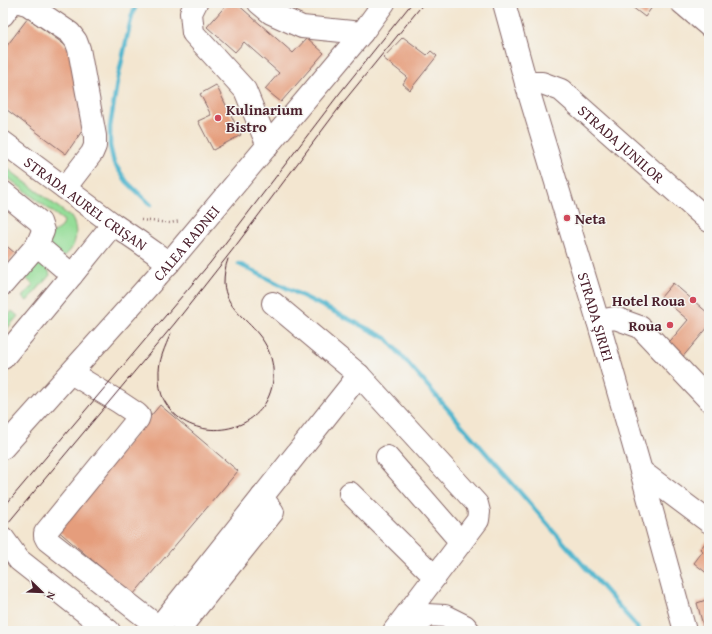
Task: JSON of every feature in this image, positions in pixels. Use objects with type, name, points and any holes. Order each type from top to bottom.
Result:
[{"type":"main road","points":[[3,15],[10,5],[14,3]]},
{"type":"main road","points":[[23,3],[27,4],[70,33],[76,41],[79,49],[95,136],[95,146],[92,153],[65,188]]},
{"type":"main road","points":[[196,3],[191,12],[193,33],[245,90],[268,146]]},
{"type":"main road","points":[[259,3],[271,13],[302,27],[362,33],[378,3]]},
{"type":"main road","name":"CALEA RADNEI","points":[[3,448],[170,263],[362,33],[384,3]]},
{"type":"main road","name":"CALEA RADNEI","points":[[362,33],[395,8],[399,3]]},
{"type":"main road","name":"STRADA ȘIRIEI","points":[[504,3],[526,83],[598,321],[685,631]]},
{"type":"main road","points":[[682,3],[709,26]]},
{"type":"main road","name":"STRADA JUNILOR","points":[[526,83],[542,83],[560,90],[709,221]]},
{"type":"main road","name":"STRADA AUREL CRIȘAN","points":[[3,142],[113,224],[170,263]]},
{"type":"main road","points":[[3,192],[40,222],[43,231],[37,245],[3,284]]},
{"type":"main road","points":[[3,358],[113,224]]},
{"type":"main road","points":[[37,245],[72,275]]},
{"type":"main road","points":[[272,303],[359,375],[477,504],[479,512],[478,520],[394,631]]},
{"type":"main road","points":[[598,321],[615,318],[640,327],[709,400]]},
{"type":"main road","points":[[71,373],[139,416],[45,533],[45,536],[47,540],[157,626],[162,623],[359,375]]},
{"type":"main road","points":[[387,457],[461,542]]},
{"type":"main road","points":[[641,471],[709,522]]},
{"type":"main road","points":[[350,493],[435,577]]},
{"type":"main road","points":[[183,631],[185,622],[273,512],[262,497]]},
{"type":"main road","points":[[3,538],[11,557],[109,631]]},
{"type":"main road","points":[[414,631],[426,615],[445,616],[465,626],[469,631]]},
{"type":"green space","points":[[3,165],[71,217],[74,222],[76,233],[74,244],[63,257],[49,249],[50,237],[61,227],[64,221],[3,174]]},
{"type":"green space","points":[[35,263],[45,266],[50,275],[27,301],[22,297],[33,285],[25,277],[24,273]]},
{"type":"green space","points":[[12,311],[18,316],[3,333],[3,321]]},
{"type":"building","points":[[228,3],[236,3],[293,53],[307,38],[324,53],[281,102],[265,89],[279,73],[244,42],[235,52],[207,27]]},
{"type":"building","points":[[627,3],[655,3],[645,17]]},
{"type":"building","points":[[28,18],[73,51],[84,128],[66,154],[3,107],[3,51]]},
{"type":"building","points":[[403,37],[427,55],[431,51],[437,56],[410,90],[403,84],[407,77],[383,58]]},
{"type":"building","name":"Kulinarium Bistro","points":[[216,85],[241,135],[213,150],[198,121],[211,115],[200,94]]},
{"type":"building","points":[[3,243],[16,254],[3,269]]},
{"type":"building","points":[[673,283],[709,314],[709,326],[680,360],[665,347],[688,320],[661,297]]},
{"type":"building","points":[[160,405],[238,471],[133,595],[56,529]]},
{"type":"building","points":[[707,541],[709,543],[709,575],[694,563],[703,551],[700,549]]},
{"type":"building","points":[[709,599],[709,631],[706,631],[704,629],[697,603]]},
{"type":"waterway","points":[[137,3],[132,15],[117,82],[110,127],[110,146],[114,163],[127,182],[151,205]]},
{"type":"waterway","points":[[239,264],[386,338],[637,627],[638,631]]},
{"type":"tram line","points":[[3,508],[210,263],[339,94],[412,3]]},
{"type":"tram line","points":[[3,529],[175,323],[234,248],[345,100],[424,3]]},
{"type":"tram line","points":[[171,333],[161,359],[159,380],[163,398],[177,416],[190,424],[204,429],[218,430],[233,427],[247,421],[258,412],[267,400],[270,392],[273,366],[264,342],[254,329],[237,312],[228,299],[224,283],[228,259]]},
{"type":"place","name":"Kulinarium Bistro","points":[[218,118]]},
{"type":"place","name":"Neta","points":[[567,218]]},
{"type":"place","name":"Hotel Roua","points":[[693,300]]},
{"type":"place","name":"Roua","points":[[670,325]]}]
